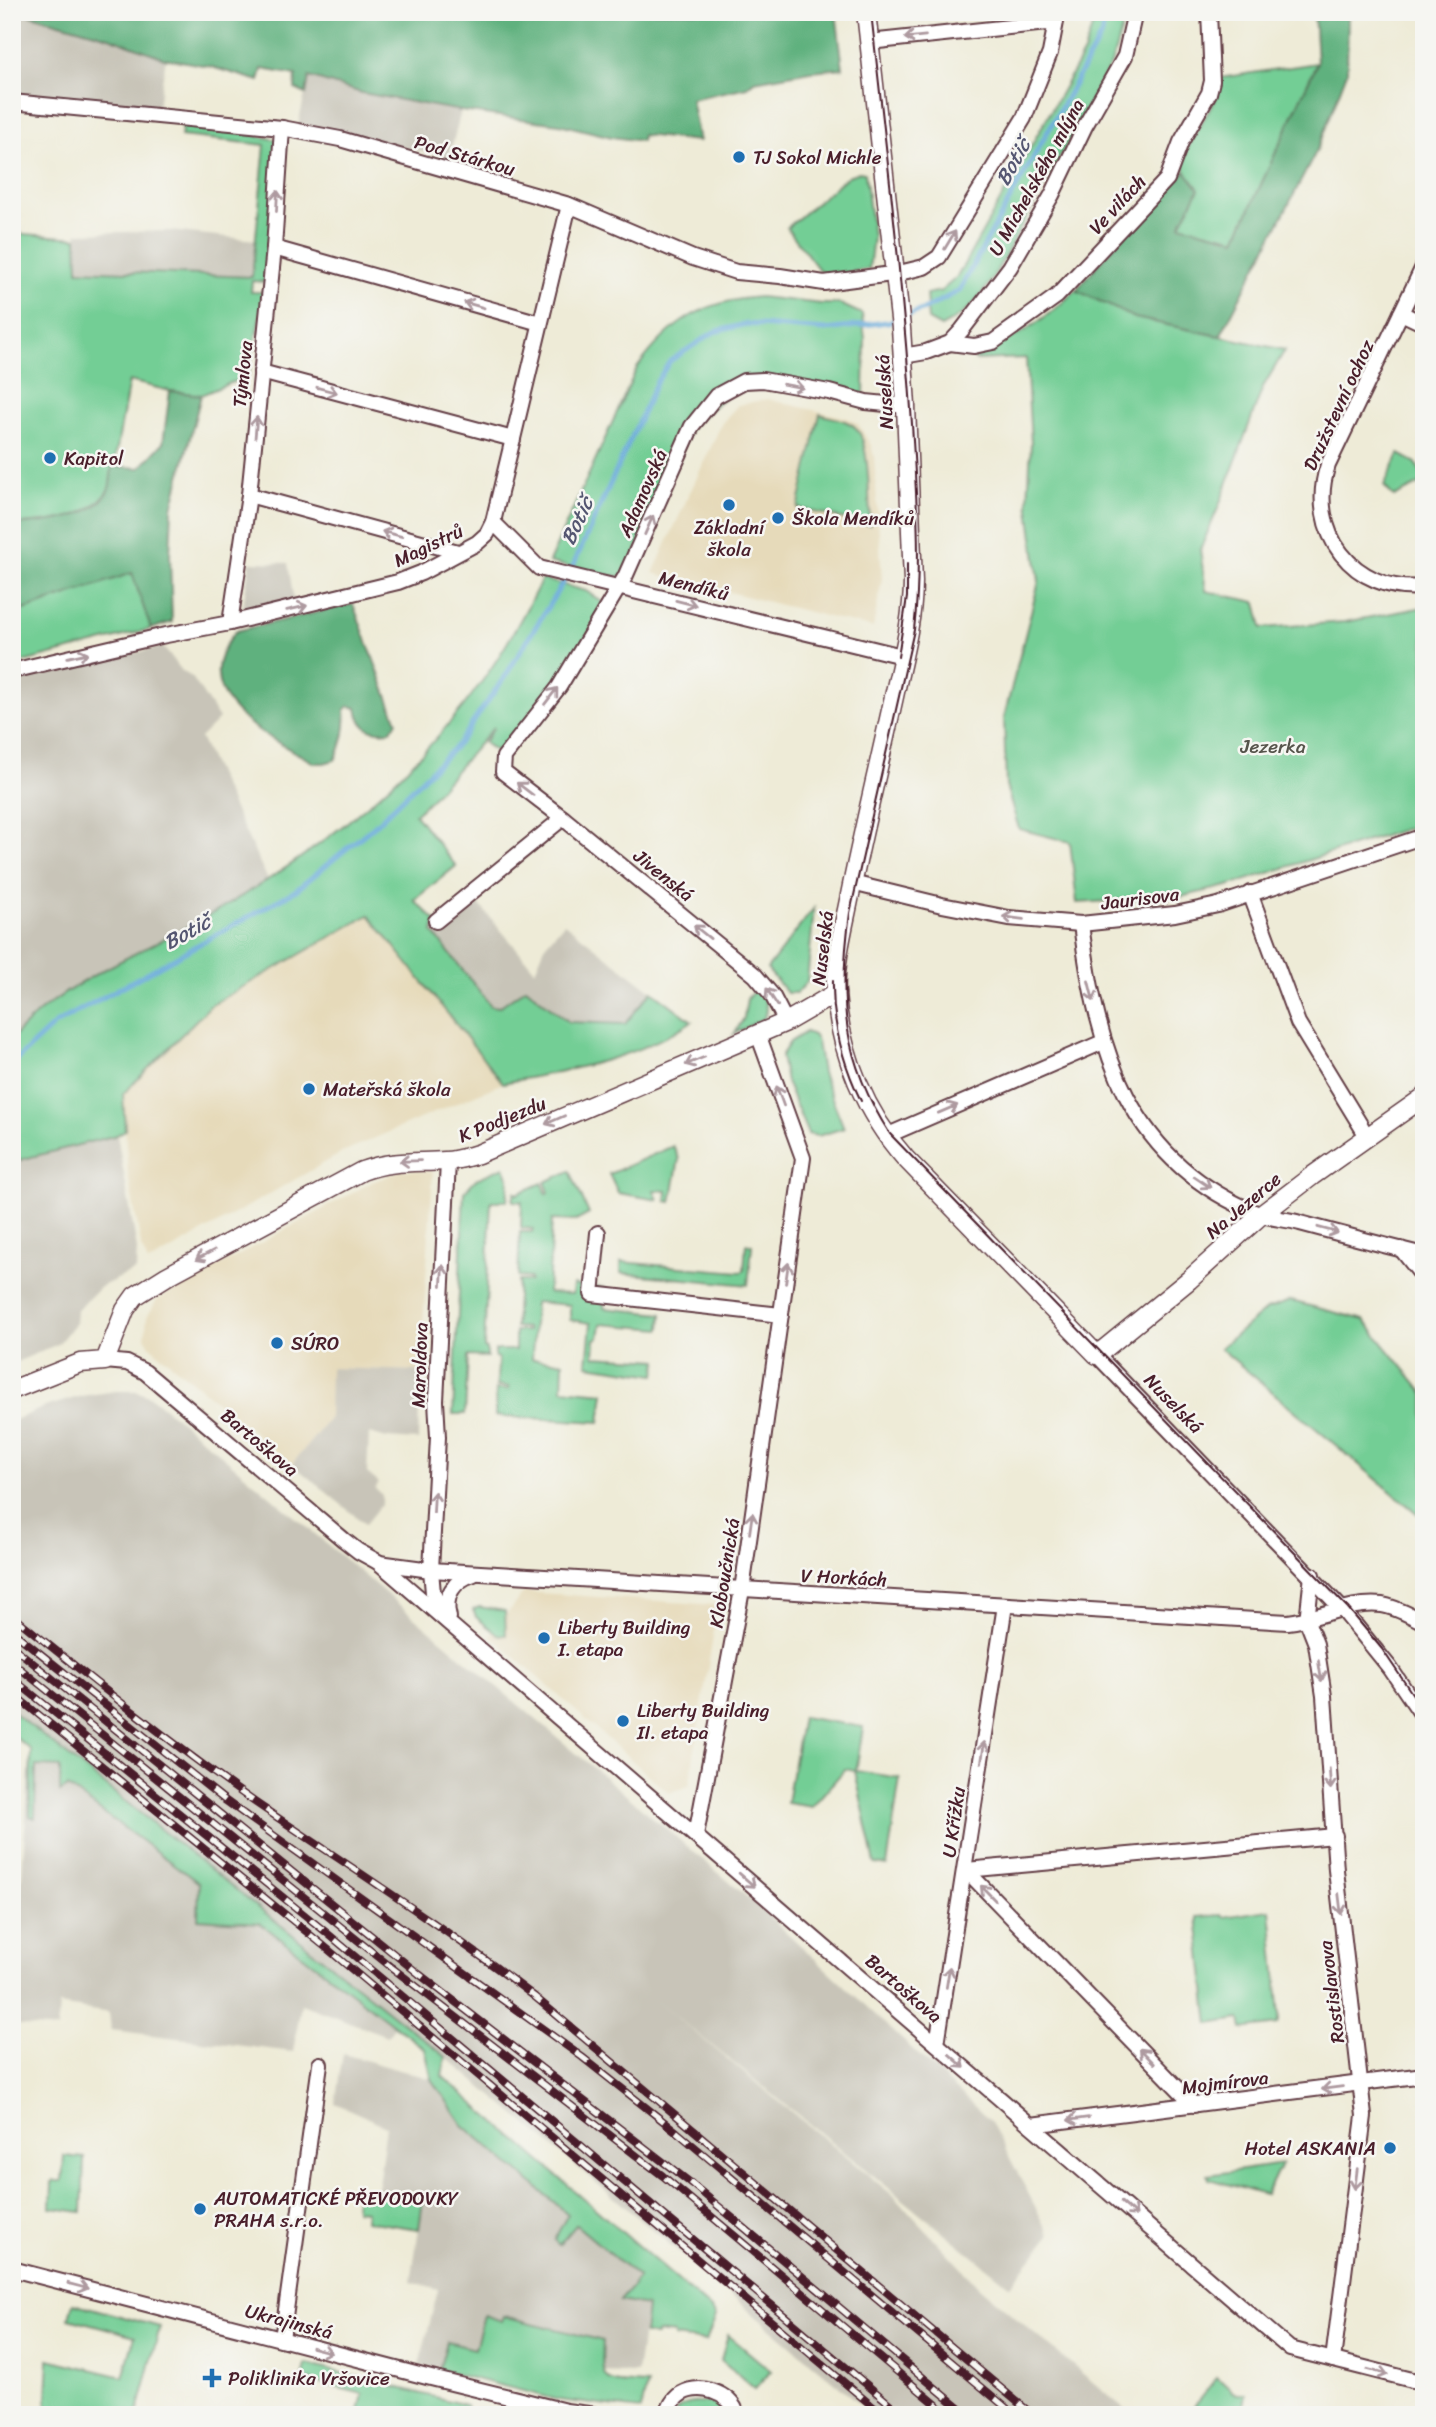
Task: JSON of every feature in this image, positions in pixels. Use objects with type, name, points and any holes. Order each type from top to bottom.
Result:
[{"type":"street","name":"Nuselská","points":[[866,12],[899,302],[913,598],[840,946],[836,993],[843,1040],[852,1068],[875,1120],[886,1136],[969,1226],[1312,1575],[1390,1668],[1424,1718]]},
{"type":"street","name":"U Michelského mlýna","points":[[950,343],[1010,267],[1052,195],[1084,126],[1125,56],[1135,12]]},
{"type":"street","name":"Ve vilách","points":[[950,343],[974,346],[993,342],[1057,296],[1167,178],[1181,142],[1209,93],[1212,80],[1209,12]]},
{"type":"street","name":"U Michelského mlýna","points":[[869,42],[1056,22],[1050,53],[1024,118],[944,251],[928,265],[895,274]]},
{"type":"street","name":"Pod Stárkou","points":[[12,102],[282,128],[340,139],[569,205],[693,258],[736,272],[824,283],[895,274]]},
{"type":"street","name":"Týmlova","points":[[230,623],[250,495],[274,248],[282,128]]},
{"type":"street","name":"Magistrů","points":[[12,671],[161,636],[230,623],[398,582],[421,573],[480,541],[487,534],[492,522],[569,205]]},
{"type":"street","points":[[274,248],[540,323]]},
{"type":"street","name":"Družstevní ochoz","points":[[1424,265],[1328,465],[1322,486],[1322,509],[1326,526],[1337,549],[1363,574],[1385,584],[1424,587]]},
{"type":"street","points":[[1401,313],[1424,324]]},
{"type":"street","points":[[903,356],[926,352],[950,343]]},
{"type":"street","points":[[261,372],[513,439]]},
{"type":"street","name":"Adamovská","points":[[503,772],[504,757],[559,687],[631,567],[692,426],[716,396],[744,382],[763,380],[866,402],[906,406]]},
{"type":"street","points":[[250,495],[458,552]]},
{"type":"street","name":"Mendíků","points":[[492,522],[539,568],[548,571],[620,586],[902,656]]},
{"type":"street","name":"Jivenská","points":[[503,772],[755,975],[772,995],[786,1022]]},
{"type":"street","points":[[436,921],[563,818]]},
{"type":"street","name":"Jaurisova","points":[[852,883],[1009,918],[1081,924],[1197,910],[1424,836]]},
{"type":"street","points":[[1250,893],[1298,1023],[1367,1136]]},
{"type":"street","points":[[1081,924],[1088,981],[1103,1042],[1114,1072],[1128,1101],[1166,1152],[1196,1178],[1228,1199],[1261,1215],[1424,1255]]},
{"type":"street","name":"K Podjezdu","points":[[105,1361],[125,1310],[135,1296],[159,1280],[362,1171],[382,1164],[448,1161],[478,1154],[786,1022],[836,993]]},
{"type":"street","name":"Kloboučnická","points":[[696,1835],[741,1590],[803,1158],[758,1034]]},
{"type":"street","points":[[886,1136],[1103,1042]]},
{"type":"street","name":"Na Jezerce","points":[[1097,1355],[1189,1280],[1261,1215],[1424,1097]]},
{"type":"street","name":"Maroldova","points":[[430,1570],[438,1437],[436,1401],[448,1161]]},
{"type":"street","points":[[598,1233],[592,1294],[781,1315]]},
{"type":"street","points":[[1401,1249],[1424,1278]]},
{"type":"street","name":"Bartoškova","points":[[12,1390],[80,1363],[127,1363],[145,1372],[344,1540],[378,1562],[1290,2349],[1424,2384]]},
{"type":"street","name":"V Horkách","points":[[378,1562],[430,1570],[1287,1622],[1381,1605],[1395,1608],[1424,1622]]},
{"type":"street","name":"Bartoškova","points":[[430,1570],[433,1592],[438,1604],[457,1630]]},
{"type":"street","points":[[457,1630],[447,1609],[449,1595],[465,1577],[481,1573]]},
{"type":"street","points":[[1307,1620],[1312,1575]]},
{"type":"street","name":"U Křížku","points":[[937,2044],[1005,1605]]},
{"type":"street","name":"Rostislavova","points":[[1307,1620],[1316,1644],[1324,1696],[1336,1870],[1364,2116],[1333,2360]]},
{"type":"street","points":[[966,1870],[1335,1836]]},
{"type":"street","points":[[966,1870],[1194,2105]]},
{"type":"street","points":[[282,2339],[320,2064]]},
{"type":"street","name":"Mojmírova","points":[[1031,2125],[1424,2075]]},
{"type":"street","name":"Ukrajinská","points":[[12,2269],[566,2413],[597,2415]]},
{"type":"street","points":[[667,2415],[675,2398],[687,2391],[696,2390],[724,2395],[731,2400],[737,2415]]},
{"type":"shaded area","points":[[12,12],[21,12],[109,37],[166,58],[157,111],[121,109],[12,93]]},
{"type":"shaded area","points":[[309,77],[363,93],[461,111],[449,157],[298,125]]},
{"type":"shaded area","points":[[170,231],[256,240],[253,277],[78,270],[77,233]]},
{"type":"shaded area","name":"Škola Mendíků","points":[[767,399],[847,418],[858,424],[871,445],[882,579],[873,628],[653,573],[722,423],[738,405]]},
{"type":"shaded area","points":[[250,562],[288,563],[294,603],[242,612]]},
{"type":"shaded area","points":[[163,647],[183,672],[192,677],[219,719],[200,738],[269,882],[92,978],[43,1009],[12,1038],[12,678]]},
{"type":"shaded area","points":[[470,894],[535,970],[546,944],[564,923],[652,991],[625,1024],[569,1022],[526,988],[499,1007],[491,1006],[433,931],[436,921]]},
{"type":"shaded area","name":"Mateřská škola","points":[[369,914],[503,1083],[347,1150],[148,1263],[142,1249],[128,1175],[123,1094],[211,1005]]},
{"type":"shaded area","points":[[117,1135],[137,1249],[136,1270],[100,1287],[76,1311],[75,1323],[58,1344],[12,1364],[12,1162]]},
{"type":"shaded area","points":[[402,1170],[433,1172],[420,1371],[331,1368],[329,1419],[292,1464],[151,1347],[145,1337],[147,1317],[157,1300],[372,1182]]},
{"type":"shaded area","points":[[330,1368],[420,1371],[418,1440],[387,1438],[369,1433],[367,1473],[379,1483],[375,1489],[382,1495],[382,1503],[365,1524],[292,1464],[329,1419]]},
{"type":"shaded area","points":[[136,1391],[151,1397],[177,1418],[758,1906],[991,2122],[1050,2235],[1010,2286],[653,1998],[895,2197],[979,2287],[1132,2415],[874,2415],[446,2057],[12,1711],[12,1421],[82,1396]]},
{"type":"shaded area","points":[[524,1592],[718,1605],[689,1786],[669,1793],[490,1635]]},
{"type":"shaded area","points":[[31,1739],[199,1884],[198,1918],[260,1923],[395,2026],[387,2036],[301,2004],[293,2052],[111,2030],[109,2013],[59,2005],[57,2029],[12,2025]]},
{"type":"shaded area","points":[[343,2054],[432,2079],[463,2125],[644,2276],[647,2305],[637,2373],[419,2366],[438,2290],[411,2282],[423,2200],[377,2193],[386,2126],[335,2103]]},
{"type":"green space","points":[[21,12],[836,12],[843,68],[754,81],[747,87],[691,99],[699,141],[642,135],[641,141],[559,124],[461,111],[362,93],[309,77],[306,94],[295,89],[296,75],[262,69],[259,81],[208,66],[164,58],[109,37]]},
{"type":"green space","points":[[1097,12],[1127,12],[1111,64],[994,276],[972,306],[941,327],[928,320],[926,294],[941,291],[957,277],[1084,52]]},
{"type":"green space","points":[[1314,12],[1348,12],[1347,72],[1317,150],[1220,336],[1135,318],[1076,290],[1163,189],[1185,171],[1199,189],[1180,225],[1236,239],[1317,63]]},
{"type":"green space","points":[[1317,63],[1236,239],[1179,225],[1199,189],[1185,171],[1183,156],[1218,94],[1219,78]]},
{"type":"green space","points":[[183,122],[284,141],[267,282],[252,281],[251,292],[265,292],[248,376],[201,395],[129,381],[110,487],[102,498],[92,507],[67,518],[12,525],[12,233],[77,238],[78,270],[252,277],[265,145],[181,136]]},
{"type":"green space","points":[[865,173],[873,237],[869,269],[827,276],[820,271],[787,228],[848,176]]},
{"type":"green space","name":"Jezerka","points":[[1076,290],[1135,318],[1285,350],[1263,387],[1200,550],[1206,591],[1256,602],[1262,628],[1345,622],[1424,607],[1424,823],[1228,886],[1180,897],[1077,903],[1070,842],[1019,829],[1006,786],[1004,717],[1039,581],[1028,502],[1031,443],[1026,358],[975,360],[972,352],[1015,336],[1053,310]]},
{"type":"green space","points":[[760,297],[840,304],[862,314],[865,339],[864,396],[743,381],[692,426],[625,577],[595,574],[549,562],[637,368],[662,338],[690,317],[721,303]]},
{"type":"green space","points":[[170,391],[201,395],[172,508],[172,622],[151,629],[132,573],[12,614],[12,525],[53,521],[81,513],[103,499],[109,488],[112,466],[140,468],[163,443]]},
{"type":"green space","points":[[820,414],[848,423],[861,435],[868,474],[870,525],[798,508]]},
{"type":"green space","points":[[1399,454],[1416,463],[1423,478],[1420,484],[1394,497],[1384,486]]},
{"type":"green space","points":[[132,572],[151,629],[12,665],[12,614]]},
{"type":"green space","points":[[542,579],[586,591],[608,606],[504,757],[484,743],[494,727],[415,814],[456,866],[414,900],[436,921],[433,932],[491,1006],[499,1007],[526,988],[569,1022],[625,1024],[652,991],[692,1021],[648,1045],[601,1062],[503,1083],[369,915],[211,1005],[123,1094],[125,1130],[117,1135],[12,1162],[12,1038],[39,1012],[63,995],[104,969],[192,925],[252,890],[326,839],[361,811],[426,749],[456,716],[499,656]]},
{"type":"green space","points":[[353,604],[397,722],[390,731],[372,730],[364,725],[357,708],[349,706],[345,710],[344,736],[335,760],[314,763],[253,726],[236,711],[223,694],[218,676],[221,654],[236,631]]},
{"type":"green space","points":[[814,908],[807,982],[797,993],[787,993],[767,969]]},
{"type":"green space","points":[[757,987],[766,1005],[764,1018],[734,1034],[744,1018],[747,999]]},
{"type":"green space","points":[[806,1032],[813,1035],[817,1041],[822,1073],[844,1128],[818,1136],[808,1134],[786,1082],[781,1056],[790,1042]]},
{"type":"green space","points":[[673,1146],[679,1159],[671,1202],[666,1201],[667,1191],[654,1190],[658,1200],[618,1193],[609,1174]]},
{"type":"green space","points":[[504,1167],[509,1179],[507,1201],[491,1201],[484,1348],[487,1349],[487,1357],[468,1356],[465,1414],[453,1414],[464,1192],[476,1179]]},
{"type":"green space","points":[[570,1171],[589,1214],[576,1221],[552,1220],[548,1293],[572,1294],[573,1285],[605,1288],[604,1308],[662,1314],[661,1329],[601,1324],[599,1338],[595,1339],[594,1356],[658,1360],[656,1375],[587,1365],[591,1323],[570,1320],[570,1305],[535,1302],[532,1359],[563,1362],[562,1389],[604,1393],[600,1422],[495,1416],[496,1389],[508,1390],[509,1387],[497,1386],[498,1358],[495,1357],[495,1350],[515,1350],[515,1331],[528,1331],[527,1328],[515,1327],[518,1281],[530,1281],[530,1278],[518,1277],[520,1232],[532,1232],[533,1229],[521,1228],[522,1202],[513,1201],[515,1192],[517,1194],[542,1183],[547,1194],[549,1192],[545,1182]]},
{"type":"green space","points":[[746,1244],[752,1245],[748,1285],[621,1273],[621,1262],[740,1272],[744,1271]]},
{"type":"green space","points":[[1291,1301],[1364,1320],[1424,1393],[1424,1519],[1220,1348],[1267,1309]]},
{"type":"green space","points":[[479,1607],[505,1611],[506,1635],[499,1636],[476,1617],[473,1610]]},
{"type":"green space","points":[[12,1711],[446,2057],[442,2076],[711,2309],[716,2316],[706,2341],[657,2332],[656,2335],[644,2334],[647,2306],[620,2301],[639,2278],[576,2225],[559,2245],[554,2240],[568,2214],[463,2125],[432,2079],[425,2049],[260,1923],[198,1919],[199,1883],[68,1787],[60,1792],[60,1767],[36,1766],[35,1818],[30,1816],[31,1750],[12,1735]]},
{"type":"green space","points":[[802,1717],[863,1727],[856,1771],[900,1778],[887,1866],[875,1864],[855,1771],[845,1769],[812,1807],[787,1803]]},
{"type":"green space","points":[[1270,1910],[1280,2016],[1278,2024],[1242,2029],[1240,2019],[1209,2024],[1197,1917],[1223,1917]]},
{"type":"green space","points":[[64,2156],[84,2158],[82,2212],[51,2208],[52,2183],[62,2181]]},
{"type":"green space","points":[[1282,2164],[1265,2195],[1209,2179],[1208,2175]]},
{"type":"green space","points":[[356,2191],[423,2200],[419,2229],[365,2221],[366,2211],[356,2210]]},
{"type":"green space","points":[[73,2303],[160,2327],[137,2415],[46,2415],[49,2359],[123,2377],[135,2336],[69,2318]]},
{"type":"green space","points":[[484,2315],[502,2321],[504,2316],[603,2341],[603,2367],[608,2379],[647,2385],[641,2410],[559,2400],[439,2370],[447,2342],[475,2349]]},
{"type":"green space","points":[[728,2335],[771,2371],[755,2389],[721,2360]]},
{"type":"green space","points":[[306,2364],[466,2405],[469,2415],[442,2415],[427,2411],[425,2415],[358,2415],[363,2394],[303,2379]]},
{"type":"green space","points":[[1217,2377],[1234,2393],[1245,2393],[1242,2415],[1187,2415]]},
{"type":"green space","points":[[711,2402],[729,2415],[674,2415],[685,2405]]},
{"type":"waterway","name":"Botič","points":[[12,1064],[55,1024],[295,891],[373,827],[458,744],[506,675],[573,566],[656,383],[670,361],[714,332],[746,324],[826,330],[894,321],[959,291],[1102,34],[1105,12]]},
{"type":"tram line","points":[[871,12],[908,372],[918,578],[914,630],[850,913],[844,973],[853,1054],[874,1107],[890,1134],[1348,1608],[1382,1649],[1424,1711]]},
{"type":"tram line","points":[[898,657],[907,597],[907,564]]},
{"type":"tram line","points":[[833,980],[834,1012],[840,1042],[848,1072],[861,1101]]},
{"type":"railway","points":[[12,1615],[225,1781],[432,1922],[535,1997],[1033,2415]]},
{"type":"railway","points":[[12,1631],[226,1801],[582,2057],[677,2132],[1015,2415]]},
{"type":"railway","points":[[12,1646],[419,1974],[692,2184],[968,2415]]},
{"type":"railway","points":[[12,1662],[391,1967],[663,2176],[949,2415]]},
{"type":"railway","points":[[12,1678],[327,1933],[903,2415]]},
{"type":"railway","points":[[12,1693],[324,1946],[883,2415]]},
{"type":"place","name":"TJ Sokol Michle","points":[[739,157]]},
{"type":"place","name":"Kapitol","points":[[50,458]]},
{"type":"place","name":"Základní škola","points":[[729,505]]},
{"type":"place","name":"Škola Mendíků","points":[[778,518]]},
{"type":"place","name":"Mateřská škola","points":[[309,1089]]},
{"type":"place","name":"SÚRO","points":[[277,1343]]},
{"type":"place","name":"Liberty Building I. etapa","points":[[544,1638]]},
{"type":"place","name":"Liberty Building II. etapa","points":[[623,1721]]},
{"type":"place","name":"Hotel ASKANIA","points":[[1390,2148]]},
{"type":"place","name":"AUTOMATICKÉ PŘEVODOVKY PRAHA s.r.o.","points":[[200,2209]]},
{"type":"place","name":"Poliklinika Vršovice","points":[[212,2378]]}]
